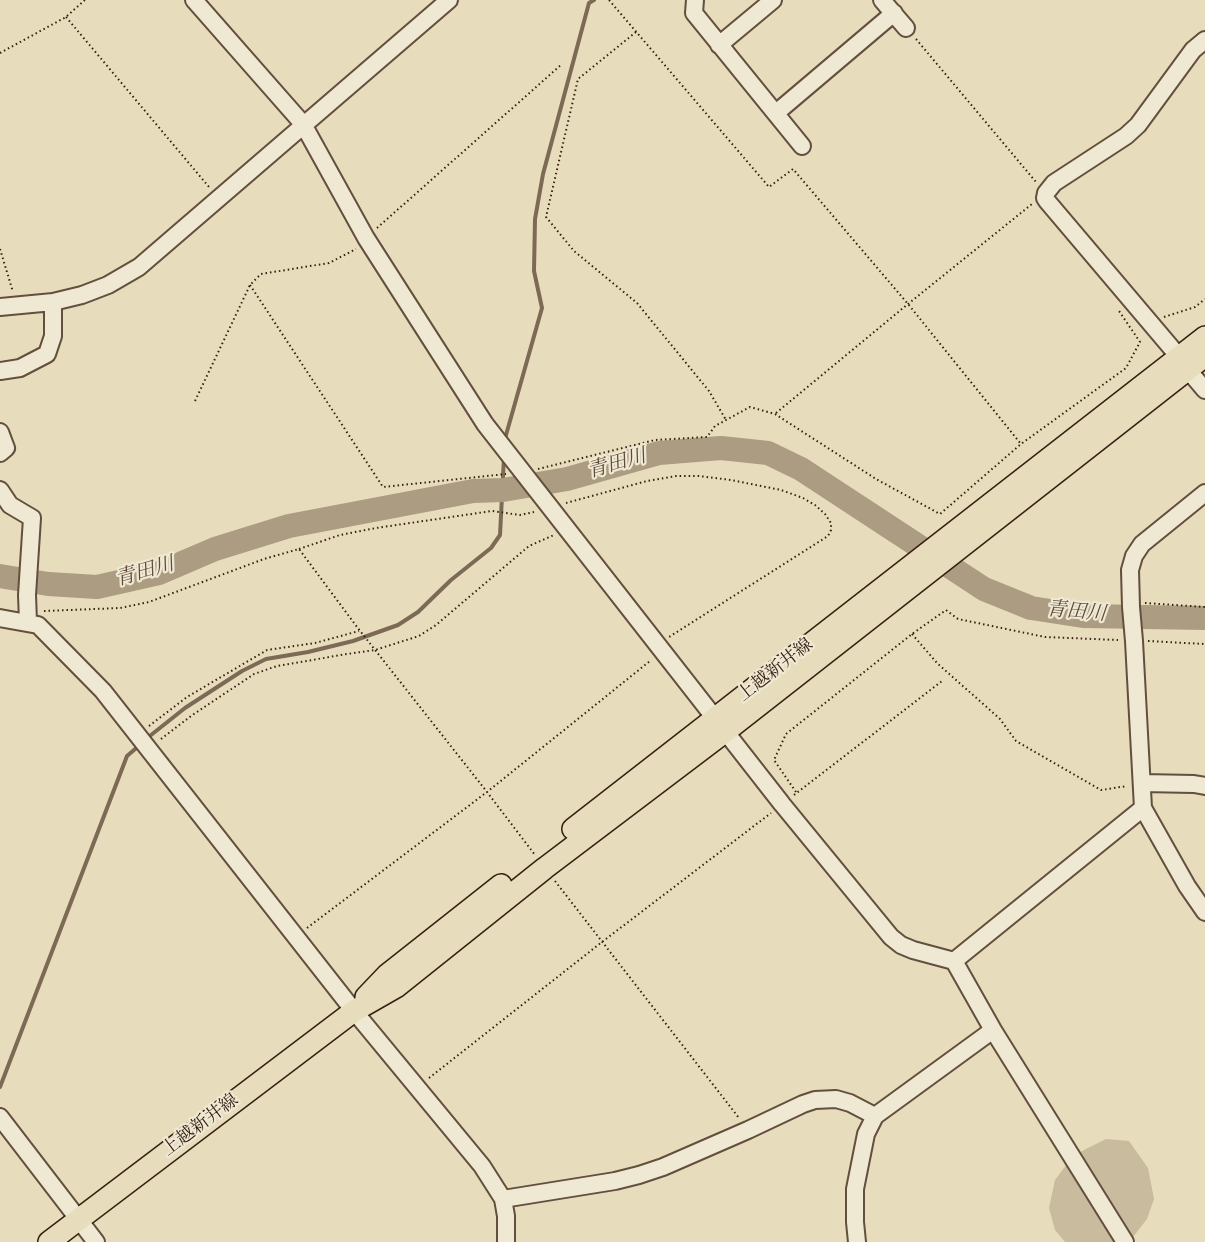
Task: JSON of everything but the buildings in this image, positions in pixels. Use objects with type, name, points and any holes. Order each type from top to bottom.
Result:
[{"type":"main road","name":"上越新井線","points":[[49,1242],[354,1011],[387,975],[541,863],[1184,364],[1205,338]]},
{"type":"main road","name":"上越新井線","points":[[1184,364],[1205,356]]},
{"type":"street","points":[[194,0],[303,124],[367,240],[485,424],[782,804],[880,925],[900,945],[913,951],[954,961],[993,1030],[1125,1242]]},
{"type":"street","points":[[0,307],[53,302],[82,295],[108,285],[139,267],[449,0]]},
{"type":"street","points":[[695,0],[694,13],[802,146]]},
{"type":"street","points":[[719,45],[773,0]]},
{"type":"street","points":[[776,114],[888,4],[906,28]]},
{"type":"street","points":[[1205,40],[1193,50],[1138,125],[1126,136],[1054,183],[1046,194],[1047,201],[1205,390]]},
{"type":"street","points":[[0,370],[20,369],[47,354],[53,336],[53,302]]},
{"type":"street","points":[[0,432],[6,448],[0,453]]},
{"type":"street","points":[[0,490],[10,505],[32,518],[27,609],[38,625],[103,691],[354,1011],[482,1166],[503,1199],[506,1216],[506,1242]]},
{"type":"street","points":[[1205,493],[1142,544],[1134,556],[1130,570],[1143,808],[1187,886],[1205,912]]},
{"type":"street","points":[[0,618],[27,609]]},
{"type":"street","points":[[1142,783],[1205,786]]},
{"type":"street","points":[[954,961],[1143,808]]},
{"type":"street","points":[[857,1242],[855,1189],[866,1134],[875,1116],[993,1030]]},
{"type":"street","points":[[503,1199],[639,1175],[663,1167],[815,1100],[836,1099],[875,1116]]},
{"type":"street","points":[[0,1116],[96,1242]]},
{"type":"path","points":[[0,53],[66,17],[85,0]]},
{"type":"path","points":[[609,0],[769,187],[793,169],[908,304],[1020,444]]},
{"type":"path","points":[[66,17],[219,198]]},
{"type":"path","points":[[776,414],[908,304],[1046,194],[906,28]]},
{"type":"path","points":[[636,31],[578,79],[546,217],[574,251],[637,303],[709,391],[726,420]]},
{"type":"path","points":[[195,401],[250,285],[261,274],[329,263],[367,240],[561,65]]},
{"type":"path","points":[[0,249],[18,306]]},
{"type":"path","points":[[250,285],[383,487],[525,474],[655,440],[707,437],[715,426],[750,407],[776,414],[876,479],[940,513],[1020,444],[1125,368],[1140,342]]},
{"type":"path","points":[[1164,317],[1195,308],[1205,299]]},
{"type":"path","points":[[27,609],[120,608],[149,602],[264,559],[340,535],[492,511],[520,515],[548,505],[676,476],[731,480],[781,490],[808,501],[825,514],[831,523],[828,536],[659,648],[488,792],[296,936]]},
{"type":"path","points":[[148,749],[191,716],[254,674],[278,666],[375,651],[419,636],[529,546],[567,529]]},
{"type":"path","points":[[299,549],[375,651],[488,792],[748,1130]]},
{"type":"path","points":[[1131,604],[1205,607]]},
{"type":"path","points":[[797,793],[774,760],[786,734],[912,634],[946,610],[958,619],[1045,637],[1134,636],[1205,644]]},
{"type":"path","points":[[137,735],[187,697],[267,650],[315,643],[360,630]]},
{"type":"path","points":[[912,634],[937,663],[1000,719],[1016,741],[1101,790],[1142,783]]},
{"type":"path","points":[[418,1087],[602,942],[942,681]]},
{"type":"shaded area","points":[[1106,1139],[1129,1141],[1148,1168],[1154,1199],[1147,1219],[1127,1242],[1065,1242],[1055,1230],[1049,1208],[1055,1180],[1067,1164],[1082,1151]]},
{"type":"waterway","points":[[505,440],[542,308],[534,271],[535,219],[543,174],[589,3],[594,0]]},
{"type":"waterway","name":"青田川","points":[[0,576],[48,584],[97,587],[159,573],[215,549],[289,526],[473,491],[503,490],[567,479],[659,453],[721,448],[768,453],[801,469],[984,589],[1031,608],[1083,616],[1205,618]]},
{"type":"waterway","points":[[146,739],[185,708],[242,671],[266,659],[353,641],[398,625],[418,612],[451,580],[491,548],[500,535],[504,457]]},
{"type":"waterway","points":[[0,1087],[127,756],[141,744]]}]
